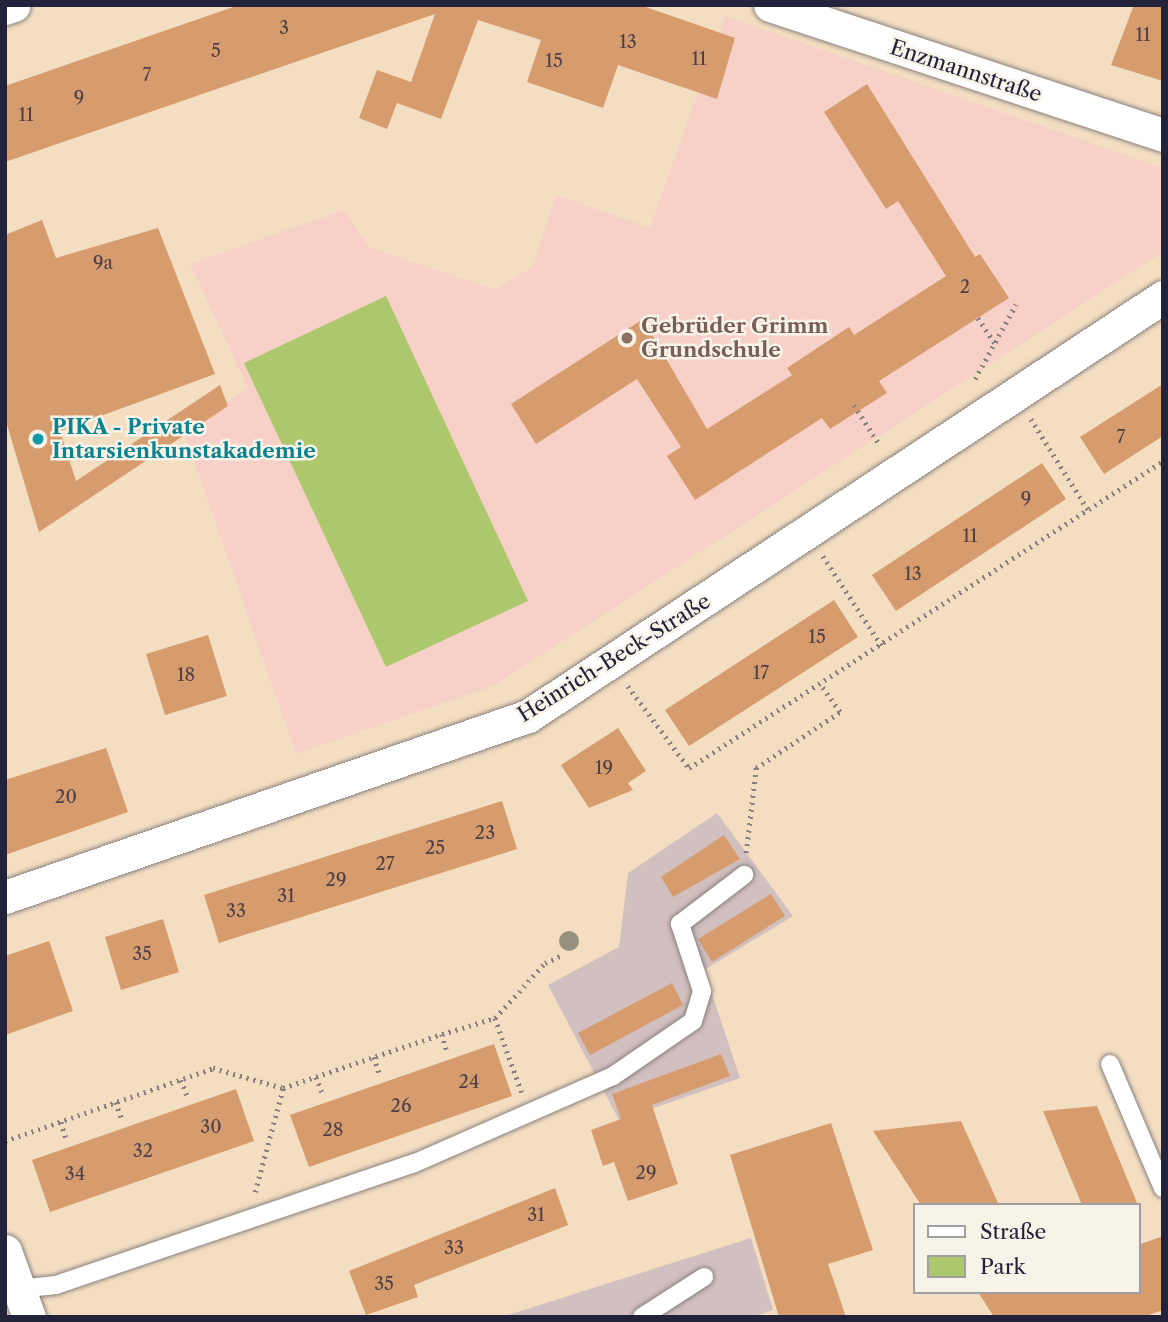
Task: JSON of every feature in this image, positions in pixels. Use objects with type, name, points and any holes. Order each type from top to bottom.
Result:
[{"type":"street","points":[[5,8],[14,5]]},
{"type":"street","name":"Enzmannstraße","points":[[769,5],[1163,135]]},
{"type":"street","name":"Heinrich-Beck-Straße","points":[[5,897],[528,716],[1163,297]]},
{"type":"street","points":[[5,1251],[18,1300]]},
{"type":"lane","points":[[18,1300],[422,1160],[613,1076],[693,1021],[702,991],[680,925],[744,875]]},
{"type":"lane","points":[[1110,1064],[1163,1188]]},
{"type":"lane","points":[[642,1317],[704,1277]]},
{"type":"path","points":[[975,379],[1016,304]]},
{"type":"path","points":[[978,318],[995,343]]},
{"type":"path","points":[[1016,395],[1088,510]]},
{"type":"path","points":[[854,405],[878,442]]},
{"type":"path","points":[[628,686],[689,768],[821,686],[1163,461]]},
{"type":"path","points":[[808,533],[882,646]]},
{"type":"path","points":[[744,875],[756,768],[840,712],[821,686]]},
{"type":"path","points":[[5,1141],[213,1068],[283,1088],[495,1018],[545,963],[562,955]]},
{"type":"path","points":[[495,1018],[529,1113]]},
{"type":"path","points":[[442,1034],[447,1052]]},
{"type":"path","points":[[374,1058],[380,1076]]},
{"type":"path","points":[[316,1077],[323,1094]]},
{"type":"path","points":[[181,1080],[188,1097]]},
{"type":"path","points":[[246,1223],[283,1088]]},
{"type":"path","points":[[116,1102],[122,1119]]},
{"type":"path","points":[[61,1122],[66,1138]]},
{"type":"shaded area","name":"Gebrüder Grimm Grundschule","points":[[725,16],[1163,168],[1163,252],[495,685],[296,754],[184,432],[248,388],[190,264],[344,210],[369,247],[495,289],[533,267],[556,195],[650,228]]},
{"type":"shaded area","points":[[717,813],[793,916],[704,970],[740,1078],[619,1120],[548,985],[619,947],[628,873]]},
{"type":"shaded area","points":[[751,1238],[773,1310],[752,1317],[502,1317]]},
{"type":"green space","points":[[386,296],[528,601],[386,667],[244,363]]},
{"type":"building","points":[[239,5],[640,5],[735,38],[717,99],[618,65],[603,108],[527,82],[541,40],[478,20],[441,119],[397,103],[387,129],[359,118],[377,70],[411,82],[435,14],[5,162],[5,86]]},
{"type":"building","points":[[1134,5],[1163,5],[1163,81],[1111,65]]},
{"type":"building","points":[[867,84],[975,257],[980,254],[1009,298],[879,381],[887,393],[830,429],[822,418],[695,500],[667,456],[681,447],[637,379],[536,444],[511,404],[643,319],[707,429],[792,375],[787,368],[849,327],[854,335],[946,276],[898,201],[886,209],[824,112]]},
{"type":"building","points":[[42,220],[56,258],[158,228],[215,374],[60,431],[76,481],[220,385],[228,406],[39,532],[5,418],[5,235]]},
{"type":"building","points":[[1163,384],[1163,436],[1104,474],[1080,437]]},
{"type":"building","points":[[1042,463],[1066,499],[896,611],[872,575]]},
{"type":"building","points":[[834,600],[858,637],[689,746],[665,710]]},
{"type":"building","points":[[208,635],[227,696],[165,715],[146,654]]},
{"type":"building","points":[[618,728],[646,771],[628,783],[633,790],[589,808],[561,765]]},
{"type":"building","points":[[106,748],[128,812],[5,855],[5,780]]},
{"type":"building","points":[[502,801],[517,849],[219,943],[204,895]]},
{"type":"building","points":[[724,835],[740,859],[673,897],[661,877]]},
{"type":"building","points":[[771,894],[785,916],[712,962],[698,939]]},
{"type":"building","points":[[163,919],[179,972],[121,990],[105,937]]},
{"type":"building","points":[[49,941],[73,1011],[5,1035],[5,956]]},
{"type":"building","points":[[672,983],[683,1005],[590,1055],[578,1033]]},
{"type":"building","points":[[494,1044],[512,1096],[309,1167],[290,1115]]},
{"type":"building","points":[[721,1054],[730,1076],[652,1105],[678,1184],[628,1201],[614,1162],[603,1166],[591,1130],[621,1119],[612,1094]]},
{"type":"building","points":[[236,1089],[254,1141],[50,1212],[32,1160]]},
{"type":"building","points":[[1097,1106],[1137,1203],[1081,1203],[1043,1111]]},
{"type":"building","points":[[961,1121],[998,1203],[920,1203],[873,1131]]},
{"type":"building","points":[[831,1123],[873,1250],[828,1264],[846,1317],[779,1317],[730,1155]]},
{"type":"building","points":[[555,1188],[568,1225],[414,1285],[418,1297],[366,1315],[349,1271]]},
{"type":"building","points":[[1163,1236],[1163,1310],[1143,1317],[994,1317],[979,1294],[1140,1294],[1140,1244]]},
{"type":"place","name":"Gebrüder Grimm Grundschule","points":[[627,338]]},
{"type":"place","name":"PIKA - Private Intarsienkunstakademie","points":[[38,439]]}]
